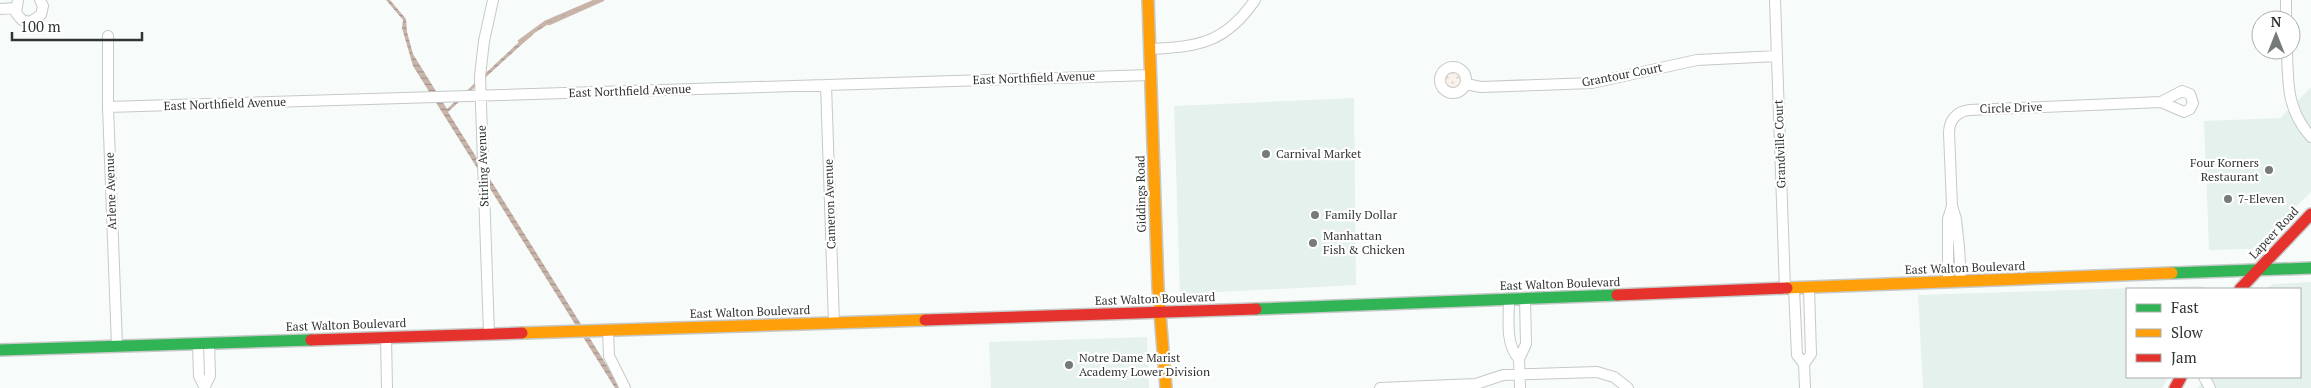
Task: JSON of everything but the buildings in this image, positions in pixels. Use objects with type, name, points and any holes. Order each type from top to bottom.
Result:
[{"type":"main road","name":"Giddings Road","points":[[1148,0],[1160,313],[1166,388]]},
{"type":"main road","name":"Lapeer Road","points":[[2241,288],[2311,214]]},
{"type":"main road","name":"East Walton Boulevard","points":[[0,350],[1160,313],[2311,268]]},
{"type":"street","points":[[0,9],[17,4],[22,20],[35,21],[43,11],[40,0]]},
{"type":"street","name":"Stirling Avenue","points":[[489,334],[480,96],[482,50],[493,0]]},
{"type":"street","points":[[1150,50],[1192,46],[1211,40],[1233,27],[1255,0]]},
{"type":"street","name":"Grandville Court","points":[[1776,0],[1777,56],[1790,289],[1797,355],[1804,364]]},
{"type":"street","name":"Arlene Avenue","points":[[108,36],[108,108],[117,346]]},
{"type":"street","name":"Grantour Court","points":[[1466,84],[1481,87],[1592,83],[1697,60],[1777,56]]},
{"type":"street","points":[[2287,60],[2289,95],[2292,108],[2301,126],[2311,137]]},
{"type":"street","name":"East Northfield Avenue","points":[[108,108],[1151,75]]},
{"type":"street","name":"Cameron Avenue","points":[[826,85],[834,323]]},
{"type":"street","name":"Circle Drive","points":[[1948,282],[1952,238],[1948,219],[1952,206],[1949,129],[1953,118],[1961,111],[2162,102]]},
{"type":"street","name":"Circle Drive","points":[[1952,238],[1959,247],[1961,282]]},
{"type":"street","points":[[1805,388],[1804,364],[1811,354],[1809,288]]},
{"type":"street","points":[[1509,299],[1510,345],[1519,359]]},
{"type":"street","points":[[1520,388],[1519,359],[1526,344],[1525,299]]},
{"type":"street","points":[[608,330],[609,356],[625,388]]},
{"type":"street","points":[[386,337],[386,388]]},
{"type":"street","points":[[204,343],[199,376],[205,387]]},
{"type":"street","points":[[1380,388],[1476,384],[1491,378],[1520,375],[1600,372],[1617,378],[1628,388]]},
{"type":"shaded area","points":[[386,0],[390,0],[406,19],[407,32],[413,54],[447,109],[531,31],[545,22],[596,0],[603,0],[547,25],[533,34],[448,112],[621,388],[615,388],[413,66],[402,28],[403,20]]},
{"type":"shaded area","points":[[1453,72],[1459,75],[1462,81],[1459,87],[1453,90],[1447,87],[1444,81],[1447,75]]},
{"type":"shaded area","points":[[2311,87],[2311,192],[2252,249],[2209,250],[2204,121],[2280,118]]},
{"type":"shaded area","points":[[1354,98],[1356,285],[1180,294],[1174,106]]},
{"type":"shaded area","points":[[2311,282],[2311,388],[2198,388],[2204,378],[2301,378],[2301,288],[2267,288],[2273,284]]},
{"type":"shaded area","points":[[2200,286],[2206,288],[2137,288]]},
{"type":"shaded area","points":[[2126,288],[2126,378],[2168,378],[2162,388],[1923,388],[1918,295]]},
{"type":"shaded area","name":"Notre Dame Marist Academy Lower Division","points":[[1147,337],[1149,388],[991,388],[989,342]]},
{"type":"waterway","points":[[519,41],[545,22],[596,0]]},
{"type":"waterway","points":[[549,24],[603,0]]},
{"type":"waterway","points":[[520,44],[532,34]]},
{"type":"traffic: fast","points":[[2172,273],[2311,268]]},
{"type":"traffic: fast","points":[[1256,309],[1617,295]]},
{"type":"traffic: fast","points":[[0,350],[311,340]]},
{"type":"traffic: slow","points":[[1148,0],[1158,288],[1166,388]]},
{"type":"traffic: slow","points":[[1787,288],[2172,273]]},
{"type":"traffic: slow","points":[[522,333],[925,320]]},
{"type":"traffic: jam","points":[[2241,288],[2311,214]]},
{"type":"traffic: jam","points":[[1617,295],[1787,288]]},
{"type":"traffic: jam","points":[[925,320],[1256,309]]},
{"type":"traffic: jam","points":[[311,340],[522,333]]},
{"type":"traffic: jam","points":[[2175,388],[2180,378]]},
{"type":"place","name":"Carnival Market","points":[[1266,154]]},
{"type":"place","name":"Four Korners Restaurant","points":[[2269,170]]},
{"type":"place","name":"7-Eleven","points":[[2228,199]]},
{"type":"place","name":"Family Dollar","points":[[1315,215]]},
{"type":"place","name":"Manhattan Fish & Chicken","points":[[1313,243]]},
{"type":"place","name":"Notre Dame Marist Academy Lower Division","points":[[1069,365]]}]
